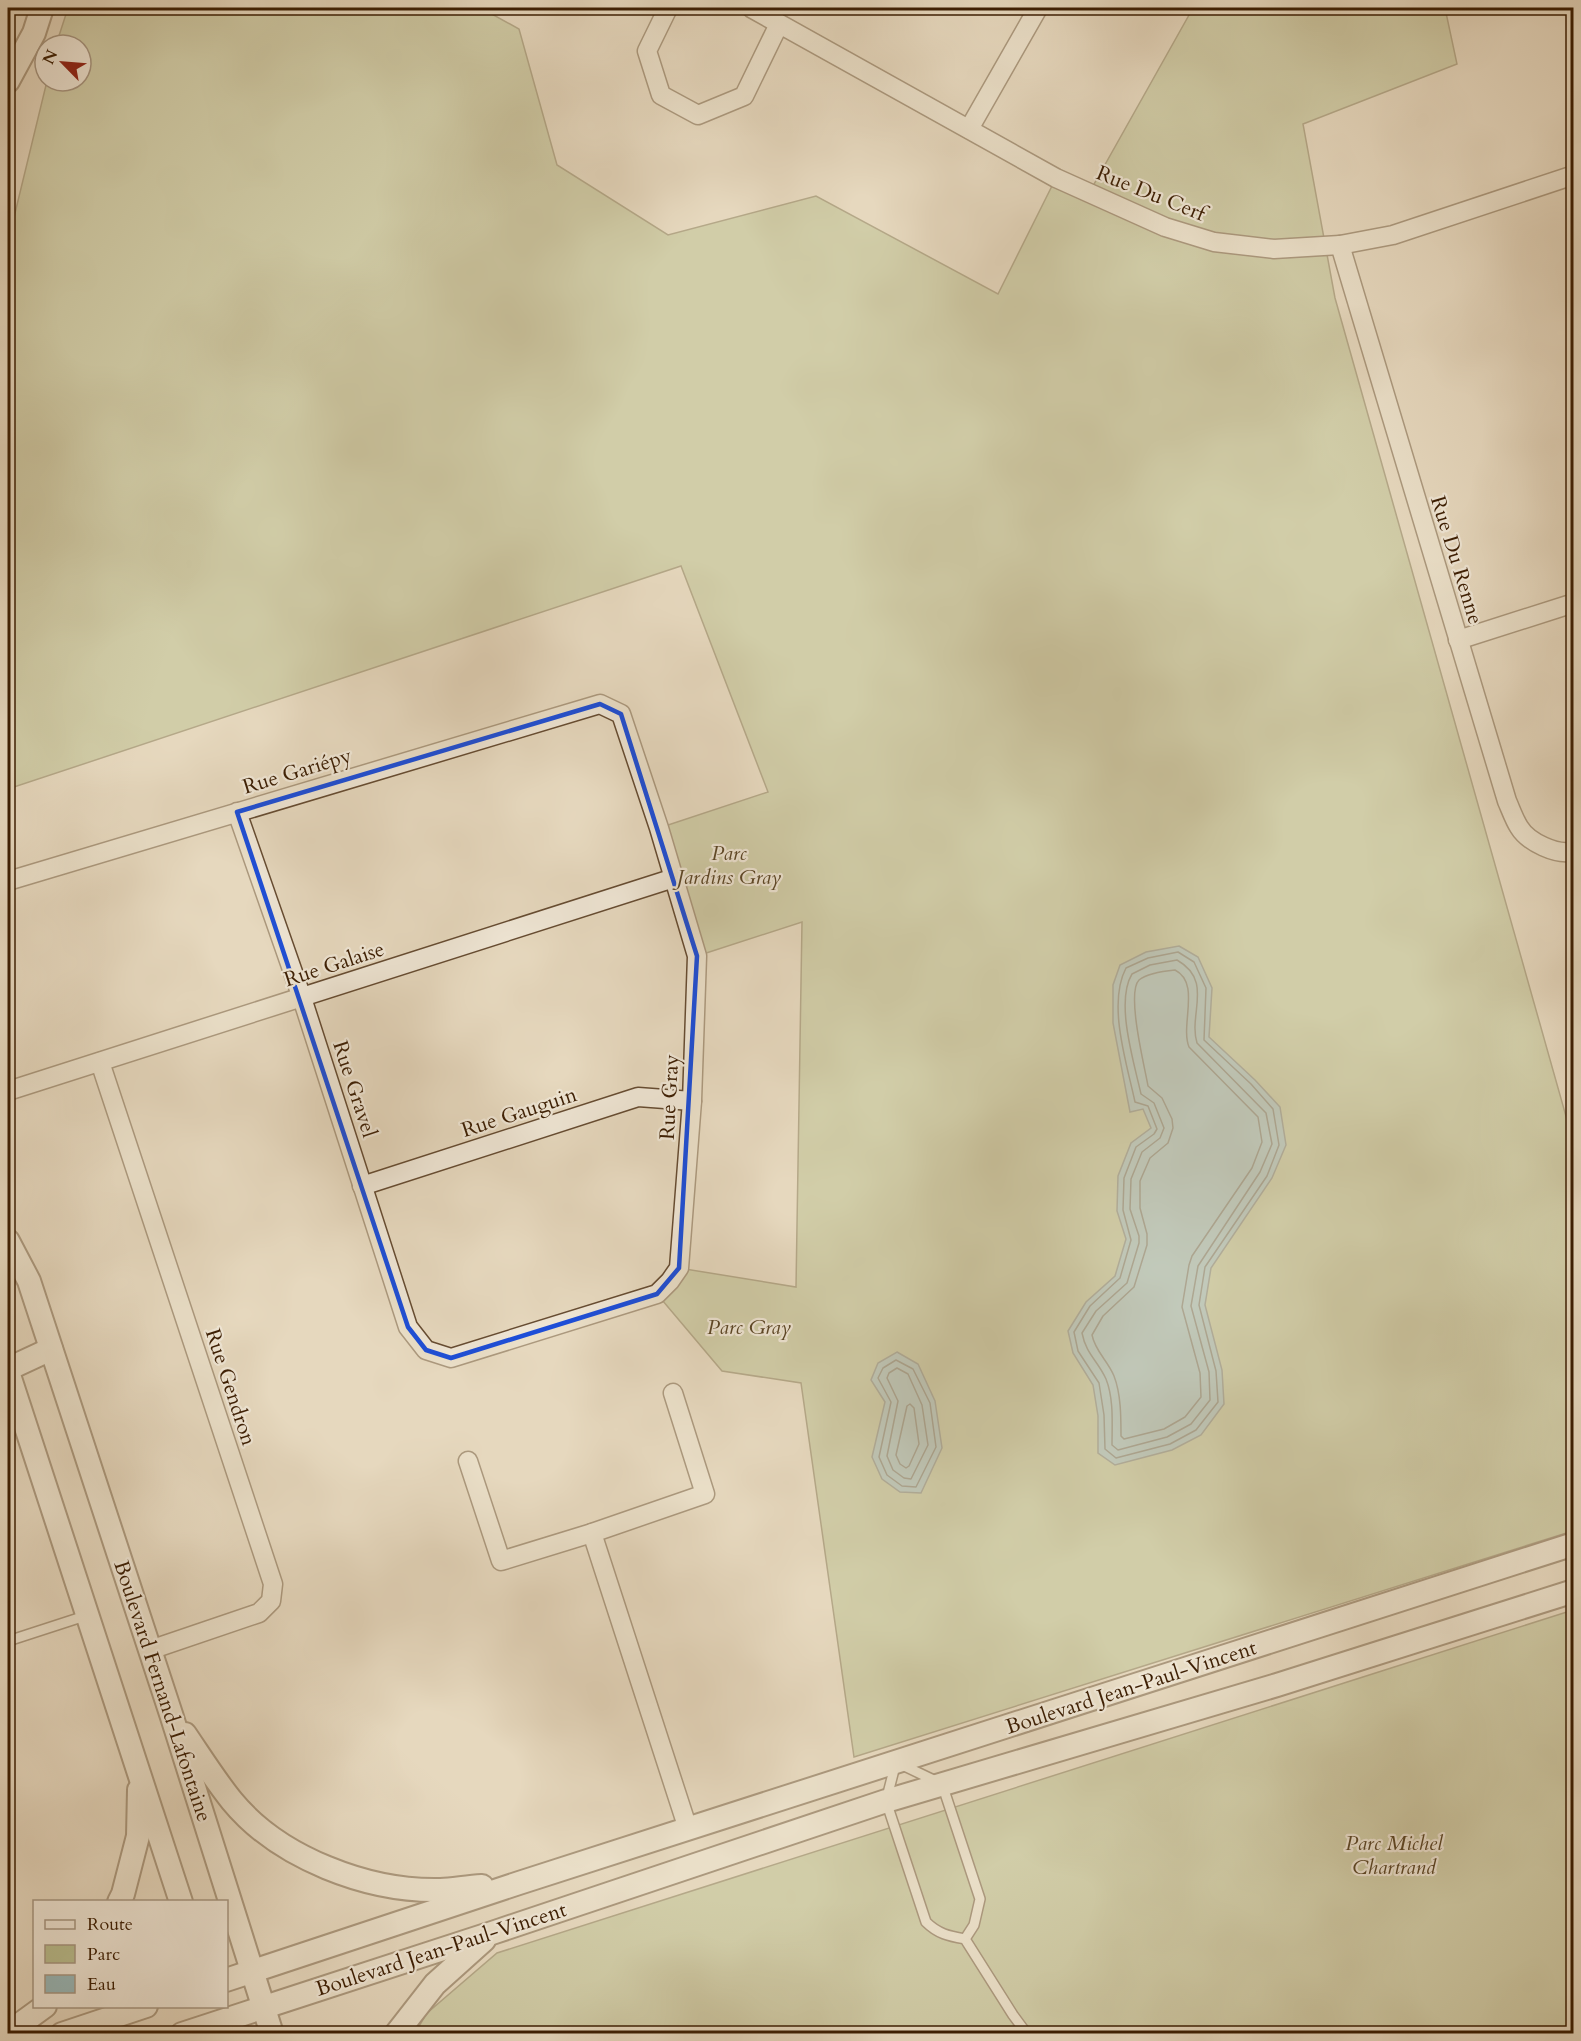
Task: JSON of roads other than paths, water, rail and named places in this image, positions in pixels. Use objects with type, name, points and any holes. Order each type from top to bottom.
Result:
[{"type":"street","points":[[8,81],[34,33],[42,8]]},
{"type":"street","points":[[668,8],[647,51],[661,95],[698,115],[744,96],[779,24]]},
{"type":"street","name":"Rue Du Cerf","points":[[751,8],[1056,178],[1165,227],[1214,242],[1274,249],[1340,245],[1393,235],[1574,175]]},
{"type":"street","points":[[969,129],[1038,8]]},
{"type":"street","name":"Rue Du Renne","points":[[1340,245],[1507,801],[1520,830],[1533,841],[1549,848],[1574,851]]},
{"type":"street","points":[[1458,640],[1574,603]]},
{"type":"street","name":"Rue Gariépy","points":[[8,881],[600,704]]},
{"type":"street","name":"Rue Gray","points":[[451,1358],[657,1294],[670,1281],[678,1268],[692,1101],[697,956],[621,714],[600,704]]},
{"type":"street","name":"Rue Gravel","points":[[237,812],[302,998],[408,1327],[426,1350],[451,1358]]},
{"type":"street","name":"Rue Galaise","points":[[8,1091],[674,878]]},
{"type":"street","name":"Rue Gendron","points":[[100,1062],[273,1584],[271,1601],[259,1613],[150,1650]]},
{"type":"street","name":"Rue Gauguin","points":[[362,1186],[638,1097],[692,1101]]},
{"type":"street","name":"Boulevard Fernand-Lafontaine","points":[[8,1241],[29,1281],[254,1971],[272,2034]]},
{"type":"street","points":[[51,1349],[8,1375],[180,1900]]},
{"type":"street","points":[[468,1461],[501,1561],[592,1533],[705,1494],[673,1393]]},
{"type":"street","points":[[592,1533],[700,1863]]},
{"type":"street","name":"Boulevard Jean-Paul-Vincent","points":[[228,1979],[519,1883],[1574,1545]]},
{"type":"street","name":"Boulevard Jean-Paul-Vincent","points":[[182,2034],[886,1801],[1277,1685],[1574,1591]]},
{"type":"street","points":[[171,1714],[232,1802],[269,1836],[307,1859],[345,1876],[389,1886],[439,1890],[519,1883]]},
{"type":"street","points":[[120,1900],[138,1836],[139,1770]]},
{"type":"street","points":[[396,2034],[435,1984],[492,1933]]},
{"type":"street","points":[[8,2033],[44,2008]]},
{"type":"street","points":[[62,2034],[143,2008]]},
{"type":"lane","points":[[8,1641],[88,1615]]},
{"type":"lane","points":[[965,1939],[974,1925],[980,1899],[942,1784],[896,1762],[886,1801],[926,1922],[934,1931],[945,1936],[965,1939],[1027,2034]]},
{"type":"water","points":[[1179,946],[1198,957],[1212,988],[1209,1037],[1280,1107],[1286,1145],[1272,1178],[1211,1268],[1205,1305],[1222,1370],[1224,1404],[1201,1435],[1172,1450],[1115,1465],[1098,1453],[1098,1416],[1093,1385],[1073,1353],[1068,1331],[1086,1302],[1115,1276],[1126,1239],[1117,1211],[1118,1176],[1131,1143],[1151,1128],[1143,1109],[1130,1112],[1113,1023],[1113,985],[1120,965],[1146,952]]},
{"type":"water","points":[[897,1352],[918,1364],[935,1401],[942,1448],[921,1493],[900,1492],[882,1479],[872,1457],[885,1402],[871,1380],[878,1363]]},
{"type":"park label","name":"Parc Jardins Gray","points":[[729,865]]},
{"type":"park label","name":"Parc Gray","points":[[749,1327]]},
{"type":"park label","name":"Parc Michel Chartrand","points":[[1394,1855]]}]
